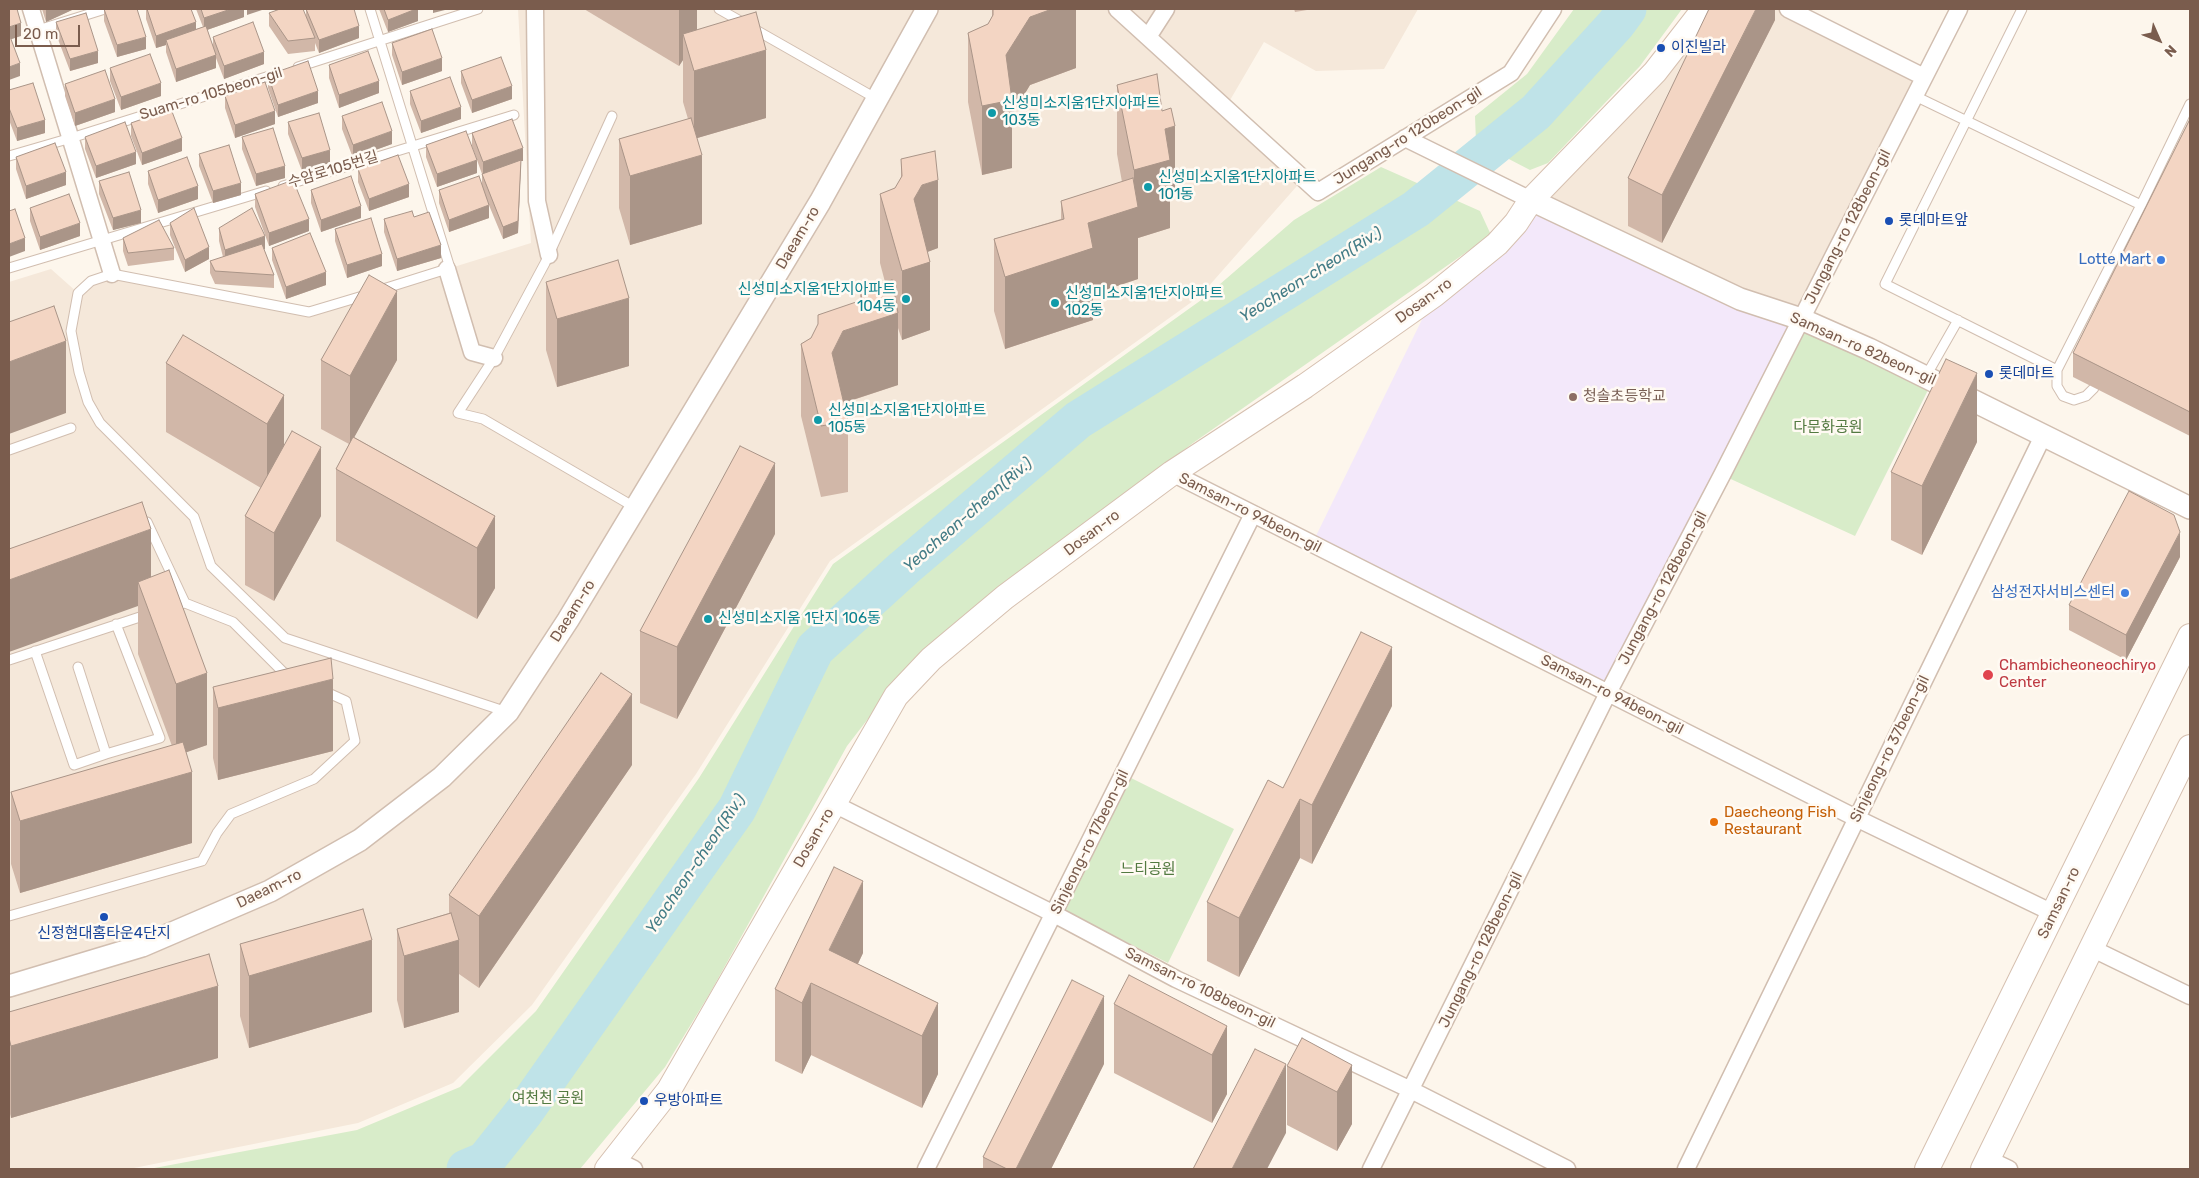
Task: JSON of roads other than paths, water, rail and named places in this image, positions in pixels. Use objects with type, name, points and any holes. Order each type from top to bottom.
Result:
[{"type":"main road","name":"Dosan-ro","points":[[619,1166],[669,1090],[896,696],[932,659],[1005,597],[1172,473],[1305,386],[1434,295],[1497,244],[1516,223],[1530,200],[1654,72],[1704,9]]},
{"type":"main road","name":"Samsan-ro","points":[[1927,1169],[2190,636]]},
{"type":"main road","points":[[1985,1164],[2190,747]]},
{"type":"street","points":[[31,9],[112,274]]},
{"type":"street","points":[[535,9],[537,201],[549,255]]},
{"type":"street","name":"Daeam-ro","points":[[9,986],[142,946],[270,891],[360,840],[442,777],[508,712],[568,620],[820,202],[927,9]]},
{"type":"street","name":"Jungang-ro 120beon-gil","points":[[1117,9],[1318,192],[1511,73],[1553,9]]},
{"type":"street","points":[[1148,37],[1166,9]]},
{"type":"street","points":[[1788,9],[1924,76]]},
{"type":"street","name":"Jungang-ro 128beon-gil","points":[[1371,1169],[1608,693],[1959,9]]},
{"type":"street","points":[[1405,138],[1530,200]]},
{"type":"street","name":"Samsan-ro 82beon-gil","points":[[1530,200],[1740,299],[1801,319],[1926,376],[2190,508]]},
{"type":"street","points":[[447,269],[472,352],[494,358]]},
{"type":"street","name":"Sinjeong-ro 37beon-gil","points":[[1686,1169],[2043,436]]},
{"type":"street","name":"Samsan-ro 94beon-gil","points":[[1172,473],[1856,818],[2053,913]]},
{"type":"street","name":"Sinjeong-ro 17beon-gil","points":[[926,1169],[1253,514]]},
{"type":"street","name":"Samsan-ro 108beon-gil","points":[[834,804],[1054,914],[1176,979],[1411,1090],[1567,1169]]},
{"type":"street","points":[[2091,948],[2190,996]]},
{"type":"street","points":[[1985,1164],[2009,1169]]},
{"type":"lane","points":[[38,30],[105,9]]},
{"type":"lane","points":[[370,9],[450,268],[309,312],[112,274],[91,281],[78,293],[71,331],[79,372],[88,402],[100,423],[194,517],[211,566],[285,638],[508,712]]},
{"type":"lane","points":[[380,41],[478,9]]},
{"type":"lane","points":[[719,9],[877,99]]},
{"type":"lane","points":[[2022,9],[1968,121],[1885,284],[2057,370]]},
{"type":"lane","name":"Suam-ro 105beon-gil","points":[[9,156],[380,41]]},
{"type":"lane","points":[[1914,96],[2142,205]]},
{"type":"lane","points":[[2094,388],[2086,396],[2074,400],[2063,396],[2057,386],[2057,370],[2142,205],[2190,104]]},
{"type":"lane","name":"수암로105번길","points":[[9,268],[102,242],[514,115]]},
{"type":"lane","points":[[612,116],[549,255],[494,358],[458,413],[483,419],[636,508]]},
{"type":"lane","points":[[1926,376],[1958,320]]},
{"type":"lane","points":[[2083,320],[2092,324]]},
{"type":"lane","points":[[9,450],[71,428]]},
{"type":"lane","points":[[144,518],[185,603]]},
{"type":"lane","points":[[9,660],[185,603],[233,622],[283,672],[301,680]]},
{"type":"lane","points":[[35,651],[74,765],[160,738],[116,624]]},
{"type":"lane","points":[[78,667],[106,754]]},
{"type":"lane","points":[[9,916],[202,861],[217,833],[231,814],[314,779],[355,741],[346,701],[319,689]]},
{"type":"waterway","name":"Yeocheon-cheon(Riv.)","points":[[466,1169],[485,1161],[524,1112],[737,809],[815,649],[904,568],[1078,420],[1416,209],[1536,112],[1616,24],[1627,9]]},
{"type":"place","name":"이진빌라","points":[[1661,48]]},
{"type":"place","name":"신성미소지움1단지아파트 103동","points":[[992,113]]},
{"type":"place","name":"신성미소지움1단지아파트 101동","points":[[1148,187]]},
{"type":"place","name":"롯데마트앞","points":[[1889,221]]},
{"type":"place","name":"Lotte Mart","points":[[2161,260]]},
{"type":"place","name":"신성미소지움1단지아파트 104동","points":[[906,299]]},
{"type":"place","name":"신성미소지움1단지아파트 102동","points":[[1055,303]]},
{"type":"place","name":"롯데마트","points":[[1989,374]]},
{"type":"place","name":"청솔초등학교","points":[[1573,397]]},
{"type":"place","name":"신성미소지움1단지아파트 105동","points":[[818,420]]},
{"type":"place","name":"삼성전자서비스센터","points":[[2125,593]]},
{"type":"place","name":"신성미소지움 1단지 106동","points":[[708,619]]},
{"type":"place","name":"Chambicheoneochiryo Center","points":[[1988,675]]},
{"type":"place","name":"Daecheong Fish Restaurant","points":[[1714,822]]},
{"type":"place","name":"신정현대홈타운4단지","points":[[104,917]]},
{"type":"place","name":"우방아파트","points":[[644,1101]]},
{"type":"park label","name":"다문화공원","points":[[1828,428]]},
{"type":"park label","name":"느티공원","points":[[1148,870]]},
{"type":"park label","name":"여천천 공원","points":[[548,1099]]}]
